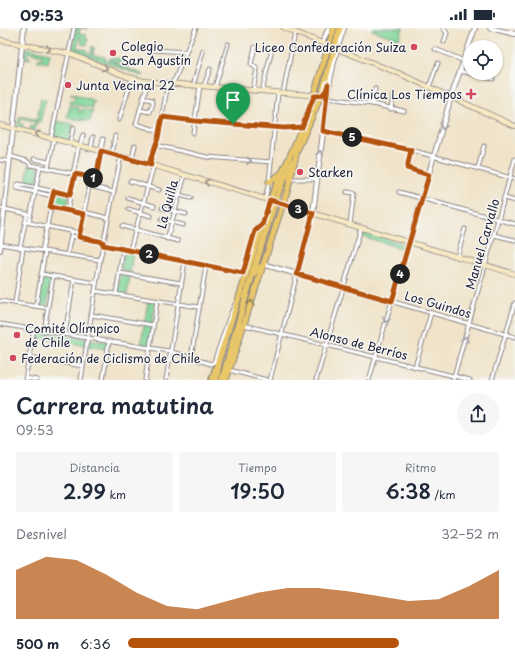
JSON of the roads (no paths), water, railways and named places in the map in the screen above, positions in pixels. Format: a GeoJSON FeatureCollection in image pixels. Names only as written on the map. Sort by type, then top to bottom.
{"type":"FeatureCollection","features":[{"type":"Feature","properties":{"kind":"highway"},"geometry":{"type":"LineString","coordinates":[[222,380],[253,274],[270,200]]}},
{"type":"Feature","properties":{"kind":"highway"},"geometry":{"type":"LineString","coordinates":[[253,274],[262,265]]}},
{"type":"Feature","properties":{"kind":"highway"},"geometry":{"type":"LineString","coordinates":[[235,339],[244,324]]}},
{"type":"Feature","properties":{"kind":"highway"},"geometry":{"type":"LineString","coordinates":[[212,380],[222,350]]}},
{"type":"Feature","properties":{"kind":"main road"},"geometry":{"type":"LineString","coordinates":[[284,28],[429,87],[515,126]]}},
{"type":"Feature","properties":{"kind":"main road"},"geometry":{"type":"LineString","coordinates":[[216,380],[222,350],[240,294],[244,274],[270,200],[314,96],[334,28]]}},
{"type":"Feature","properties":{"kind":"main road"},"geometry":{"type":"LineString","coordinates":[[270,200],[281,186],[298,151],[321,96],[336,48],[340,28]]}},
{"type":"Feature","properties":{"kind":"main road"},"geometry":{"type":"LineString","coordinates":[[0,40],[68,54],[132,78],[148,82],[314,96],[321,96],[325,92],[328,84]]}},
{"type":"Feature","properties":{"kind":"main road"},"geometry":{"type":"LineString","coordinates":[[0,125],[132,159],[515,274]]}},
{"type":"Feature","properties":{"kind":"main road"},"geometry":{"type":"LineString","coordinates":[[226,380],[291,179],[298,151]]}},
{"type":"Feature","properties":{"kind":"main road"},"geometry":{"type":"LineString","coordinates":[[269,182],[282,172]]}},
{"type":"Feature","properties":{"kind":"street"},"geometry":{"type":"LineString","coordinates":[[0,250],[2,209],[10,156],[24,28]]}},
{"type":"Feature","properties":{"kind":"street"},"geometry":{"type":"LineString","coordinates":[[48,168],[52,138],[74,28]]}},
{"type":"Feature","properties":{"kind":"street"},"geometry":{"type":"LineString","coordinates":[[130,250],[148,186],[152,168],[150,161],[159,131],[169,84],[174,81],[196,28]]}},
{"type":"Feature","properties":{"kind":"street"},"geometry":{"type":"LineString","coordinates":[[322,43],[329,28]]}},
{"type":"Feature","properties":{"kind":"street"},"geometry":{"type":"LineString","coordinates":[[270,380],[313,213],[328,98],[328,84],[336,48],[344,28]]}},
{"type":"Feature","properties":{"kind":"street"},"geometry":{"type":"LineString","coordinates":[[443,28],[447,33],[444,42]]}},
{"type":"Feature","properties":{"kind":"street"},"geometry":{"type":"LineString","coordinates":[[472,40],[475,28]]}},
{"type":"Feature","properties":{"kind":"street"},"geometry":{"type":"LineString","coordinates":[[490,28],[515,35]]}},
{"type":"Feature","properties":{"kind":"street"},"geometry":{"type":"LineString","coordinates":[[270,200],[269,182],[274,128],[280,93],[295,33]]}},
{"type":"Feature","properties":{"kind":"street"},"geometry":{"type":"LineString","coordinates":[[215,88],[228,44]]}},
{"type":"Feature","properties":{"kind":"street"},"geometry":{"type":"LineString","coordinates":[[253,91],[257,69],[251,64],[255,47]]}},
{"type":"Feature","properties":{"kind":"street"},"geometry":{"type":"LineString","coordinates":[[262,92],[272,49]]}},
{"type":"Feature","properties":{"kind":"street"},"geometry":{"type":"LineString","coordinates":[[435,49],[463,60]]}},
{"type":"Feature","properties":{"kind":"street"},"geometry":{"type":"LineString","coordinates":[[154,50],[186,52]]}},
{"type":"Feature","properties":{"kind":"street"},"geometry":{"type":"LineString","coordinates":[[192,86],[203,51]]}},
{"type":"Feature","properties":{"kind":"street"},"geometry":{"type":"LineString","coordinates":[[429,87],[438,62]]}},
{"type":"Feature","properties":{"kind":"street"},"geometry":{"type":"LineString","coordinates":[[369,380],[451,97],[463,63]]}},
{"type":"Feature","properties":{"kind":"street"},"geometry":{"type":"LineString","coordinates":[[193,133],[202,86],[210,69]]}},
{"type":"Feature","properties":{"kind":"street"},"geometry":{"type":"LineString","coordinates":[[119,120],[132,78]]}},
{"type":"Feature","properties":{"kind":"street"},"geometry":{"type":"LineString","coordinates":[[148,82],[136,124],[159,131]]}},
{"type":"Feature","properties":{"kind":"street"},"geometry":{"type":"LineString","coordinates":[[372,104],[375,89]]}},
{"type":"Feature","properties":{"kind":"street"},"geometry":{"type":"LineString","coordinates":[[391,108],[393,95]]}},
{"type":"Feature","properties":{"kind":"street"},"geometry":{"type":"LineString","coordinates":[[140,110],[150,112],[153,103],[152,100],[143,98]]}},
{"type":"Feature","properties":{"kind":"street"},"geometry":{"type":"LineString","coordinates":[[328,98],[372,104],[404,112]]}},
{"type":"Feature","properties":{"kind":"street"},"geometry":{"type":"LineString","coordinates":[[162,117],[274,128],[302,127]]}},
{"type":"Feature","properties":{"kind":"street"},"geometry":{"type":"LineString","coordinates":[[70,143],[73,128]]}},
{"type":"Feature","properties":{"kind":"street"},"geometry":{"type":"LineString","coordinates":[[323,131],[411,150],[515,179]]}},
{"type":"Feature","properties":{"kind":"street"},"geometry":{"type":"LineString","coordinates":[[67,211],[83,135]]}},
{"type":"Feature","properties":{"kind":"street"},"geometry":{"type":"LineString","coordinates":[[112,154],[115,136]]}},
{"type":"Feature","properties":{"kind":"street"},"geometry":{"type":"LineString","coordinates":[[91,148],[93,137]]}},
{"type":"Feature","properties":{"kind":"street"},"geometry":{"type":"LineString","coordinates":[[94,188],[103,139]]}},
{"type":"Feature","properties":{"kind":"street"},"geometry":{"type":"LineString","coordinates":[[155,145],[207,157],[271,162]]}},
{"type":"Feature","properties":{"kind":"street"},"geometry":{"type":"LineString","coordinates":[[132,159],[135,146]]}},
{"type":"Feature","properties":{"kind":"street"},"geometry":{"type":"LineString","coordinates":[[478,168],[484,146]]}},
{"type":"Feature","properties":{"kind":"street"},"geometry":{"type":"LineString","coordinates":[[411,150],[407,168],[429,175]]}},
{"type":"Feature","properties":{"kind":"street"},"geometry":{"type":"LineString","coordinates":[[10,156],[27,161],[30,165],[96,178]]}},
{"type":"Feature","properties":{"kind":"street"},"geometry":{"type":"LineString","coordinates":[[81,380],[103,243],[121,156]]}},
{"type":"Feature","properties":{"kind":"street"},"geometry":{"type":"LineString","coordinates":[[34,159],[49,162]]}},
{"type":"Feature","properties":{"kind":"street","name":"Manuel Carvallo"},"geometry":{"type":"LineString","coordinates":[[454,378],[515,159]]}},
{"type":"Feature","properties":{"kind":"street"},"geometry":{"type":"LineString","coordinates":[[0,160],[7,162]]}},
{"type":"Feature","properties":{"kind":"street"},"geometry":{"type":"LineString","coordinates":[[15,303],[22,248],[29,214],[36,192],[40,167]]}},
{"type":"Feature","properties":{"kind":"street","name":"La Quilla"},"geometry":{"type":"LineString","coordinates":[[167,239],[185,175]]}},
{"type":"Feature","properties":{"kind":"street"},"geometry":{"type":"LineString","coordinates":[[79,237],[91,177]]}},
{"type":"Feature","properties":{"kind":"street"},"geometry":{"type":"LineString","coordinates":[[291,179],[317,179]]}},
{"type":"Feature","properties":{"kind":"street"},"geometry":{"type":"LineString","coordinates":[[130,181],[159,190]]}},
{"type":"Feature","properties":{"kind":"street"},"geometry":{"type":"LineString","coordinates":[[53,196],[17,188],[17,185],[19,184],[36,187],[70,195]]}},
{"type":"Feature","properties":{"kind":"street"},"geometry":{"type":"LineString","coordinates":[[89,186],[113,192]]}},
{"type":"Feature","properties":{"kind":"street"},"geometry":{"type":"LineString","coordinates":[[36,306],[42,274],[46,226],[54,191]]}},
{"type":"Feature","properties":{"kind":"street"},"geometry":{"type":"LineString","coordinates":[[168,192],[191,198]]}},
{"type":"Feature","properties":{"kind":"street"},"geometry":{"type":"LineString","coordinates":[[347,192],[354,193],[350,224]]}},
{"type":"Feature","properties":{"kind":"street"},"geometry":{"type":"LineString","coordinates":[[399,192],[515,224]]}},
{"type":"Feature","properties":{"kind":"street"},"geometry":{"type":"LineString","coordinates":[[128,198],[154,206]]}},
{"type":"Feature","properties":{"kind":"street"},"geometry":{"type":"LineString","coordinates":[[504,198],[515,201]]}},
{"type":"Feature","properties":{"kind":"street"},"geometry":{"type":"LineString","coordinates":[[50,207],[108,218]]}},
{"type":"Feature","properties":{"kind":"street"},"geometry":{"type":"LineString","coordinates":[[162,208],[186,214]]}},
{"type":"Feature","properties":{"kind":"street"},"geometry":{"type":"LineString","coordinates":[[2,209],[29,214]]}},
{"type":"Feature","properties":{"kind":"street"},"geometry":{"type":"LineString","coordinates":[[128,209],[151,216]]}},
{"type":"Feature","properties":{"kind":"street"},"geometry":{"type":"LineString","coordinates":[[161,218],[183,225]]}},
{"type":"Feature","properties":{"kind":"street"},"geometry":{"type":"LineString","coordinates":[[28,222],[80,233]]}},
{"type":"Feature","properties":{"kind":"street"},"geometry":{"type":"LineString","coordinates":[[122,226],[178,242]]}},
{"type":"Feature","properties":{"kind":"street"},"geometry":{"type":"LineString","coordinates":[[316,380],[361,228]]}},
{"type":"Feature","properties":{"kind":"street"},"geometry":{"type":"LineString","coordinates":[[457,257],[465,228]]}},
{"type":"Feature","properties":{"kind":"street"},"geometry":{"type":"LineString","coordinates":[[67,255],[72,231]]}},
{"type":"Feature","properties":{"kind":"street"},"geometry":{"type":"LineString","coordinates":[[494,235],[515,240]]}},
{"type":"Feature","properties":{"kind":"street"},"geometry":{"type":"LineString","coordinates":[[71,236],[123,249],[244,274]]}},
{"type":"Feature","properties":{"kind":"street"},"geometry":{"type":"LineString","coordinates":[[0,244],[100,260]]}},
{"type":"Feature","properties":{"kind":"street"},"geometry":{"type":"LineString","coordinates":[[116,294],[123,249]]}},
{"type":"Feature","properties":{"kind":"street"},"geometry":{"type":"LineString","coordinates":[[166,380],[185,262]]}},
{"type":"Feature","properties":{"kind":"street","name":"Los Guindos"},"geometry":{"type":"LineString","coordinates":[[262,265],[515,337]]}},
{"type":"Feature","properties":{"kind":"street"},"geometry":{"type":"LineString","coordinates":[[191,358],[206,266]]}},
{"type":"Feature","properties":{"kind":"street"},"geometry":{"type":"LineString","coordinates":[[120,273],[182,283]]}},
{"type":"Feature","properties":{"kind":"street"},"geometry":{"type":"LineString","coordinates":[[42,274],[96,283]]}},
{"type":"Feature","properties":{"kind":"street"},"geometry":{"type":"LineString","coordinates":[[44,331],[53,276]]}},
{"type":"Feature","properties":{"kind":"street"},"geometry":{"type":"LineString","coordinates":[[65,334],[74,279]]}},
{"type":"Feature","properties":{"kind":"street"},"geometry":{"type":"LineString","coordinates":[[95,291],[199,307]]}},
{"type":"Feature","properties":{"kind":"street"},"geometry":{"type":"LineString","coordinates":[[0,324],[171,351],[208,364],[212,364],[230,315],[240,294]]}},
{"type":"Feature","properties":{"kind":"street"},"geometry":{"type":"LineString","coordinates":[[0,300],[48,308]]}},
{"type":"Feature","properties":{"kind":"street"},"geometry":{"type":"LineString","coordinates":[[145,380],[157,301]]}},
{"type":"Feature","properties":{"kind":"street"},"geometry":{"type":"LineString","coordinates":[[492,380],[515,303]]}},
{"type":"Feature","properties":{"kind":"street"},"geometry":{"type":"LineString","coordinates":[[415,366],[431,313]]}},
{"type":"Feature","properties":{"kind":"street"},"geometry":{"type":"LineString","coordinates":[[91,315],[153,325]]}},
{"type":"Feature","properties":{"kind":"street","name":"Alonso de Berríos"},"geometry":{"type":"LineString","coordinates":[[244,324],[415,366],[454,378],[470,380]]}},
{"type":"Feature","properties":{"kind":"street"},"geometry":{"type":"LineString","coordinates":[[34,329],[26,379],[37,380]]}},
{"type":"Feature","properties":{"kind":"street"},"geometry":{"type":"LineString","coordinates":[[103,380],[109,341]]}},
{"type":"Feature","properties":{"kind":"street"},"geometry":{"type":"LineString","coordinates":[[29,357],[83,366]]}},
{"type":"Feature","properties":{"kind":"street"},"geometry":{"type":"LineString","coordinates":[[229,370],[267,380]]}},
{"type":"Feature","properties":{"kind":"place","name":"Liceo Confederación Suiza"},"geometry":{"type":"Point","coordinates":[414,47]}},
{"type":"Feature","properties":{"kind":"place","name":"Colegio San Agustín"},"geometry":{"type":"Point","coordinates":[113,53]}},
{"type":"Feature","properties":{"kind":"place","name":"Junta Vecinal 22"},"geometry":{"type":"Point","coordinates":[68,85]}},
{"type":"Feature","properties":{"kind":"place","name":"Clínica Los Tiempos"},"geometry":{"type":"Point","coordinates":[471,94]}},
{"type":"Feature","properties":{"kind":"place","name":"Starken"},"geometry":{"type":"Point","coordinates":[300,172]}},
{"type":"Feature","properties":{"kind":"place","name":"Comité Olímpico de Chile"},"geometry":{"type":"Point","coordinates":[17,335]}},
{"type":"Feature","properties":{"kind":"place","name":"Federación de Ciclismo de Chile"},"geometry":{"type":"Point","coordinates":[13,358]}}]}
